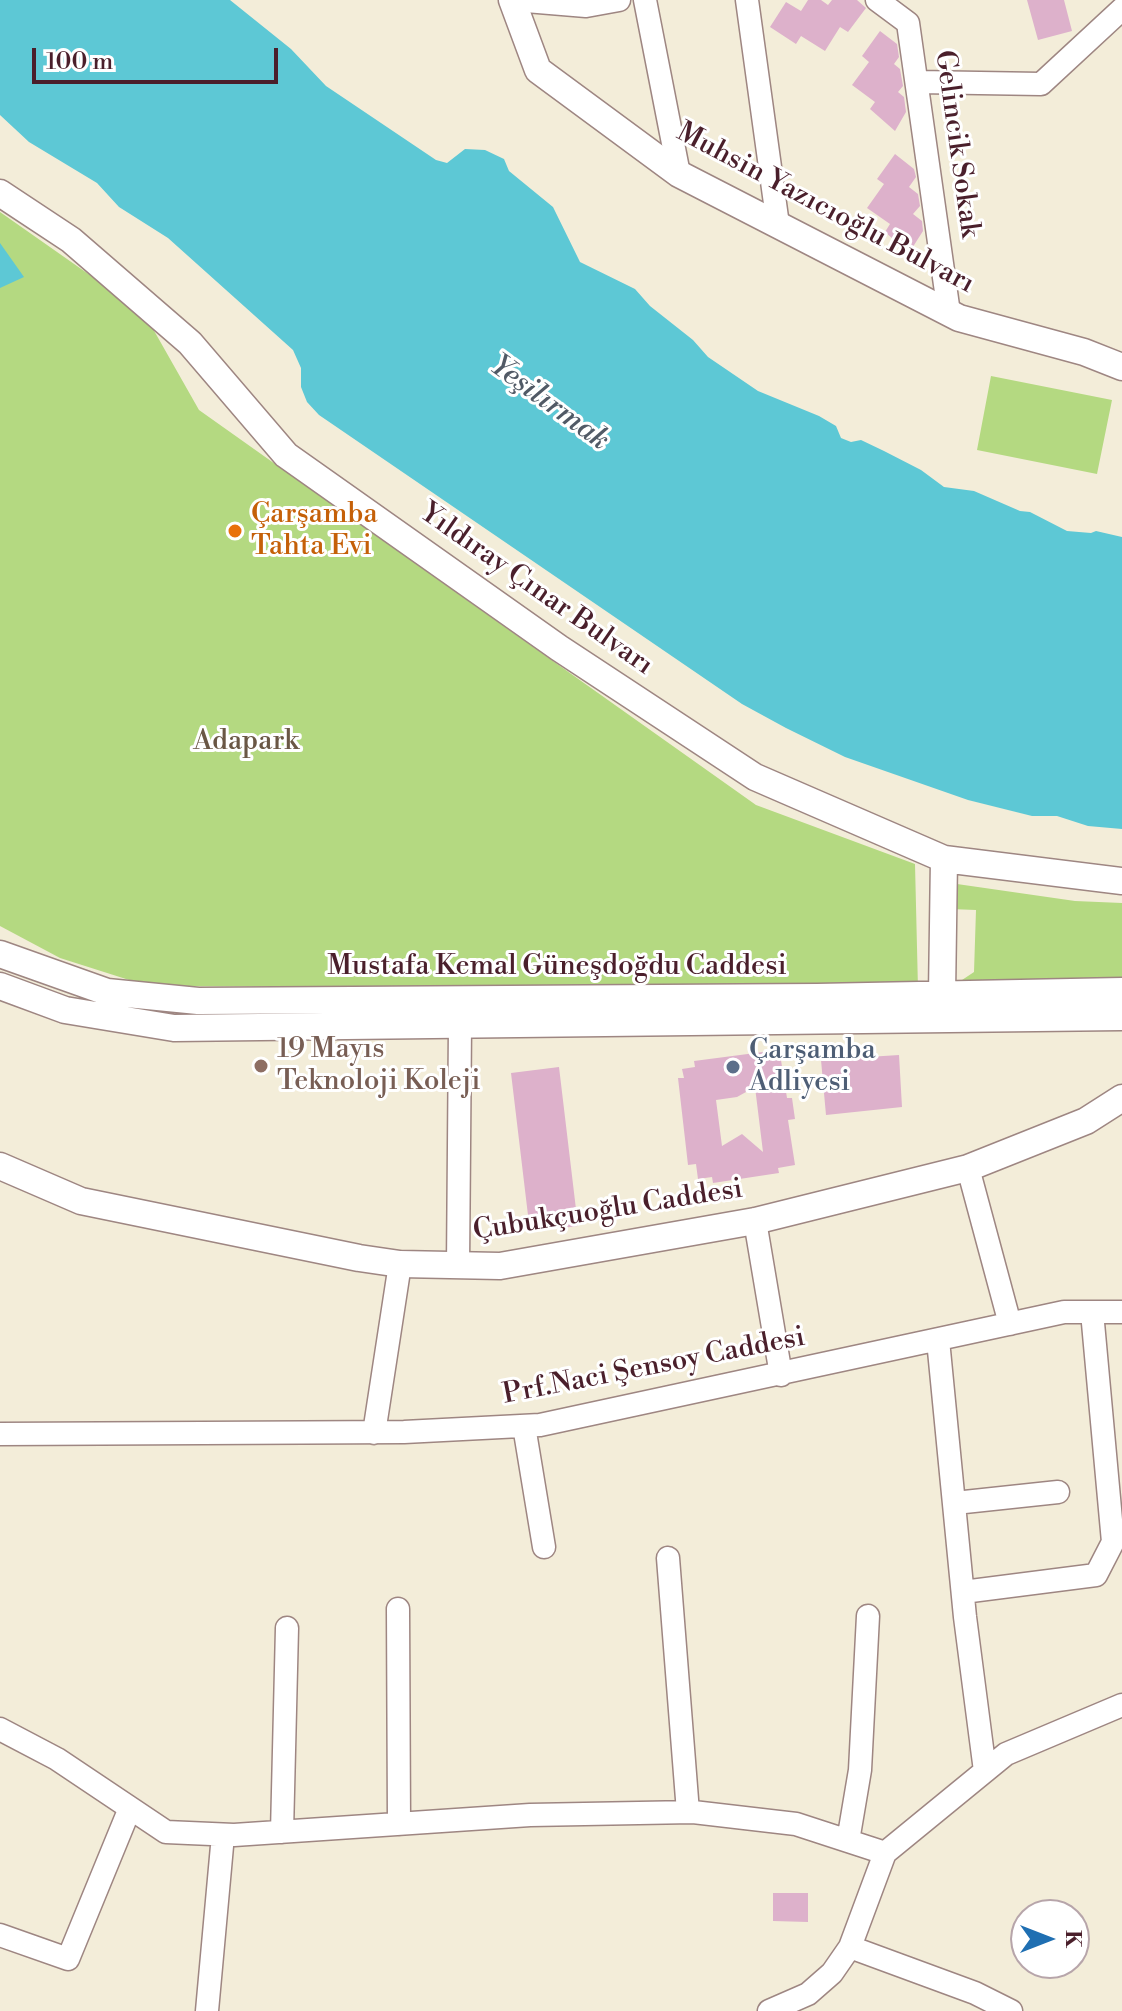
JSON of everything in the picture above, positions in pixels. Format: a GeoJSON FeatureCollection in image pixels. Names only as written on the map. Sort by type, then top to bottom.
{"type":"FeatureCollection","features":[{"type":"Feature","properties":{"kind":"main road","name":"Muhsin Yazıcıoğlu Bulvarı"},"geometry":{"type":"LineString","coordinates":[[513,0],[538,70],[679,174],[959,318],[1084,352],[1122,367]]}},
{"type":"Feature","properties":{"kind":"main road","name":"Yıldıray Çınar Bulvarı"},"geometry":{"type":"LineString","coordinates":[[0,193],[71,240],[190,343],[286,455],[559,648],[755,777],[944,859],[1122,881]]}},
{"type":"Feature","properties":{"kind":"main road","name":"Muhsin Yazıcıoğlu Bulvarı"},"geometry":{"type":"LineString","coordinates":[[1084,352],[1122,356]]}},
{"type":"Feature","properties":{"kind":"main road"},"geometry":{"type":"LineString","coordinates":[[942,994],[944,859]]}},
{"type":"Feature","properties":{"kind":"main road","name":"Mustafa Kemal Güneşdoğdu Caddesi"},"geometry":{"type":"LineString","coordinates":[[0,954],[107,992],[198,1001],[1122,991]]}},
{"type":"Feature","properties":{"kind":"main road","name":"Mustafa Kemal Güneşdoğdu Caddesi"},"geometry":{"type":"LineString","coordinates":[[0,986],[65,1010],[174,1028],[1122,1017]]}},
{"type":"Feature","properties":{"kind":"main road","name":"Çubukçuoğlu Caddesi"},"geometry":{"type":"LineString","coordinates":[[0,1166],[81,1201],[400,1264],[500,1266],[755,1221],[968,1168],[1086,1121],[1122,1098]]}},
{"type":"Feature","properties":{"kind":"street"},"geometry":{"type":"LineString","coordinates":[[513,0],[586,6],[619,0]]}},
{"type":"Feature","properties":{"kind":"street"},"geometry":{"type":"LineString","coordinates":[[645,0],[679,174]]}},
{"type":"Feature","properties":{"kind":"street"},"geometry":{"type":"LineString","coordinates":[[747,0],[778,225]]}},
{"type":"Feature","properties":{"kind":"street","name":"Gelincik Sokak"},"geometry":{"type":"LineString","coordinates":[[877,0],[908,23],[949,313]]}},
{"type":"Feature","properties":{"kind":"street"},"geometry":{"type":"LineString","coordinates":[[918,82],[1041,84],[1122,9]]}},
{"type":"Feature","properties":{"kind":"street"},"geometry":{"type":"LineString","coordinates":[[458,1266],[460,1025]]}},
{"type":"Feature","properties":{"kind":"street"},"geometry":{"type":"LineString","coordinates":[[968,1168],[1010,1324]]}},
{"type":"Feature","properties":{"kind":"street"},"geometry":{"type":"LineString","coordinates":[[755,1221],[781,1375]]}},
{"type":"Feature","properties":{"kind":"street"},"geometry":{"type":"LineString","coordinates":[[374,1433],[400,1264]]}},
{"type":"Feature","properties":{"kind":"street","name":"Prf.Naci Şensoy Caddesi"},"geometry":{"type":"LineString","coordinates":[[0,1434],[374,1433],[540,1425],[1064,1312],[1122,1312]]}},
{"type":"Feature","properties":{"kind":"street"},"geometry":{"type":"LineString","coordinates":[[963,1592],[1096,1575],[1113,1542],[1092,1312]]}},
{"type":"Feature","properties":{"kind":"street"},"geometry":{"type":"LineString","coordinates":[[938,1340],[963,1592],[985,1771]]}},
{"type":"Feature","properties":{"kind":"street"},"geometry":{"type":"LineString","coordinates":[[524,1426],[544,1547]]}},
{"type":"Feature","properties":{"kind":"street"},"geometry":{"type":"LineString","coordinates":[[955,1503],[1058,1492]]}},
{"type":"Feature","properties":{"kind":"street"},"geometry":{"type":"LineString","coordinates":[[668,1558],[688,1812]]}},
{"type":"Feature","properties":{"kind":"street"},"geometry":{"type":"LineString","coordinates":[[398,1609],[399,1824]]}},
{"type":"Feature","properties":{"kind":"street"},"geometry":{"type":"LineString","coordinates":[[848,1841],[860,1770],[868,1616]]}},
{"type":"Feature","properties":{"kind":"street"},"geometry":{"type":"LineString","coordinates":[[282,1832],[287,1628]]}},
{"type":"Feature","properties":{"kind":"street"},"geometry":{"type":"LineString","coordinates":[[769,2011],[808,1994],[832,1973],[850,1947],[885,1853],[1006,1754],[1122,1705]]}},
{"type":"Feature","properties":{"kind":"street"},"geometry":{"type":"LineString","coordinates":[[0,1729],[57,1759],[166,1832],[223,1835],[530,1815],[688,1812],[796,1824],[885,1853]]}},
{"type":"Feature","properties":{"kind":"street"},"geometry":{"type":"LineString","coordinates":[[0,1935],[68,1959],[130,1808]]}},
{"type":"Feature","properties":{"kind":"street"},"geometry":{"type":"LineString","coordinates":[[207,2011],[223,1835]]}},
{"type":"Feature","properties":{"kind":"street"},"geometry":{"type":"LineString","coordinates":[[850,1947],[975,1993],[1011,2011]]}},
{"type":"Feature","properties":{"kind":"green space","name":"Adapark"},"geometry":{"type":"Polygon","coordinates":[[[0,212],[144,313],[199,410],[756,805],[915,864],[918,989],[148,986],[60,958],[0,926],[0,212]]]}},
{"type":"Feature","properties":{"kind":"green space"},"geometry":{"type":"Polygon","coordinates":[[[991,376],[1112,400],[1097,474],[977,450],[991,376]]]}},
{"type":"Feature","properties":{"kind":"green space"},"geometry":{"type":"Polygon","coordinates":[[[950,883],[1075,901],[1122,903],[1122,982],[959,982],[974,972],[976,910],[950,909],[950,883]]]}},
{"type":"Feature","properties":{"kind":"water","name":"Yeşilırmak"},"geometry":{"type":"Polygon","coordinates":[[[0,0],[230,0],[291,49],[326,86],[436,160],[447,163],[465,149],[485,150],[504,159],[509,171],[553,207],[580,262],[635,289],[708,357],[758,391],[819,416],[836,426],[841,438],[851,442],[861,440],[921,470],[944,487],[974,491],[1020,511],[1030,512],[1067,531],[1096,531],[1122,537],[1122,829],[1088,826],[1057,816],[1032,816],[968,800],[845,757],[786,728],[742,704],[319,415],[307,402],[301,387],[301,368],[293,350],[168,238],[119,207],[97,183],[29,142],[0,115],[0,0]]]}},
{"type":"Feature","properties":{"kind":"water"},"geometry":{"type":"Polygon","coordinates":[[[0,243],[24,277],[0,288],[0,243]]]}},
{"type":"Feature","properties":{"kind":"building"},"geometry":{"type":"Polygon","coordinates":[[[808,0],[821,0],[828,5],[832,0],[857,0],[866,8],[848,32],[840,27],[825,51],[801,36],[796,44],[770,27],[786,2],[801,11],[808,0]]]}},
{"type":"Feature","properties":{"kind":"building"},"geometry":{"type":"Polygon","coordinates":[[[1027,0],[1064,0],[1072,31],[1038,40],[1027,0]]]}},
{"type":"Feature","properties":{"kind":"building"},"geometry":{"type":"Polygon","coordinates":[[[880,31],[897,44],[899,57],[894,64],[900,69],[903,86],[898,92],[904,97],[906,112],[895,131],[870,109],[875,102],[852,85],[869,62],[862,56],[880,31]]]}},
{"type":"Feature","properties":{"kind":"building"},"geometry":{"type":"Polygon","coordinates":[[[895,154],[914,169],[916,177],[909,187],[918,194],[920,206],[913,214],[922,221],[923,231],[909,253],[885,232],[890,224],[867,208],[884,184],[877,179],[895,154]]]}},
{"type":"Feature","properties":{"kind":"building"},"geometry":{"type":"Polygon","coordinates":[[[763,1052],[764,1056],[780,1054],[787,1098],[792,1098],[795,1119],[788,1120],[795,1165],[778,1168],[779,1173],[713,1183],[712,1177],[698,1179],[696,1164],[688,1165],[678,1078],[684,1078],[682,1069],[695,1067],[694,1061],[763,1052]],[[755,1087],[737,1097],[716,1100],[722,1146],[742,1134],[763,1152],[755,1087]]]}},
{"type":"Feature","properties":{"kind":"building"},"geometry":{"type":"Polygon","coordinates":[[[899,1055],[902,1107],[826,1115],[821,1060],[899,1055]]]}},
{"type":"Feature","properties":{"kind":"building"},"geometry":{"type":"Polygon","coordinates":[[[559,1067],[578,1226],[530,1232],[511,1073],[559,1067]]]}},
{"type":"Feature","properties":{"kind":"building"},"geometry":{"type":"Polygon","coordinates":[[[773,1893],[808,1893],[808,1922],[773,1921],[773,1893]]]}},
{"type":"Feature","properties":{"kind":"place","name":"Çarşamba Tahta Evi"},"geometry":{"type":"Point","coordinates":[235,531]}},
{"type":"Feature","properties":{"kind":"place","name":"19 Mayıs Teknoloji Koleji"},"geometry":{"type":"Point","coordinates":[261,1066]}},
{"type":"Feature","properties":{"kind":"place","name":"Çarşamba Adliyesi"},"geometry":{"type":"Point","coordinates":[733,1067]}}]}
